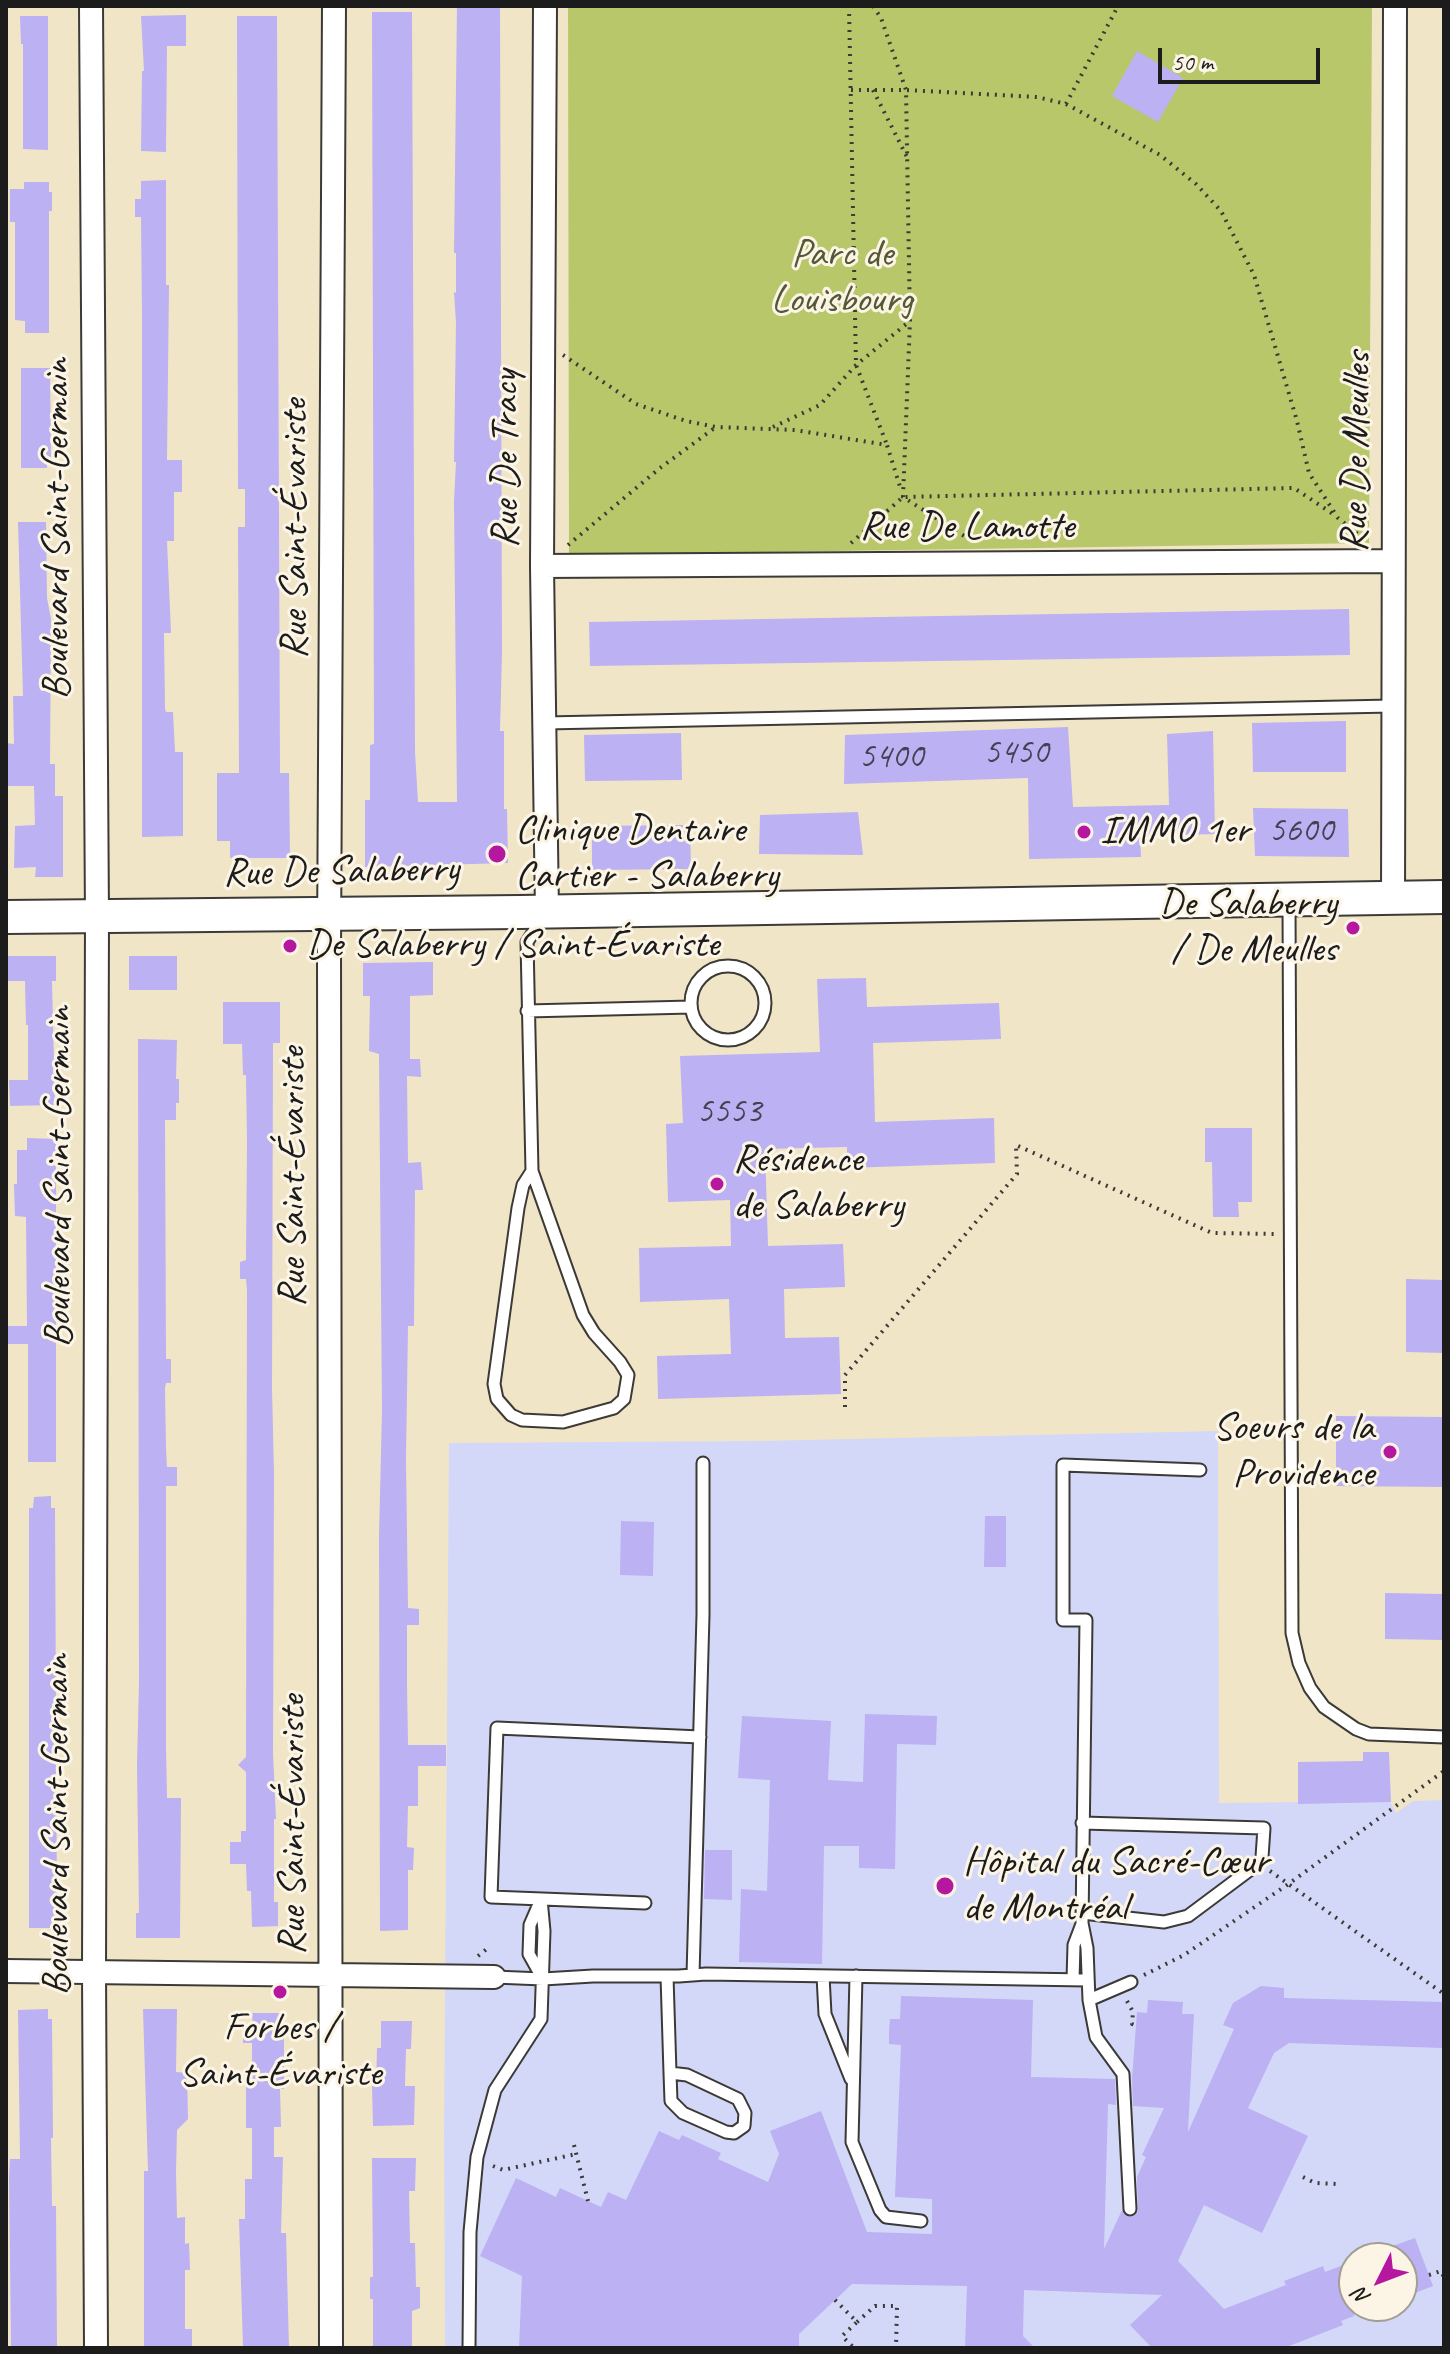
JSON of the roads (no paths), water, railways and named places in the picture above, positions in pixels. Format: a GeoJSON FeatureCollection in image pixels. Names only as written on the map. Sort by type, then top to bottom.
{"type":"FeatureCollection","features":[{"type":"Feature","properties":{"kind":"main road","name":"Rue De Salaberry"},"geometry":{"type":"LineString","coordinates":[[6,917],[547,912],[1444,897]]}},
{"type":"Feature","properties":{"kind":"street","name":"Boulevard Saint-Germain"},"geometry":{"type":"LineString","coordinates":[[91,6],[97,917],[96,2348]]}},
{"type":"Feature","properties":{"kind":"street","name":"Rue Saint-Évariste"},"geometry":{"type":"LineString","coordinates":[[331,2348],[330,915],[334,6]]}},
{"type":"Feature","properties":{"kind":"street","name":"Rue De Tracy"},"geometry":{"type":"LineString","coordinates":[[545,6],[542,566],[547,912]]}},
{"type":"Feature","properties":{"kind":"street","name":"Rue De Meulles"},"geometry":{"type":"LineString","coordinates":[[1393,898],[1395,6]]}},
{"type":"Feature","properties":{"kind":"street","name":"Rue De Lamotte"},"geometry":{"type":"LineString","coordinates":[[542,566],[1392,561]]}},
{"type":"Feature","properties":{"kind":"street"},"geometry":{"type":"LineString","coordinates":[[6,1971],[494,1977]]}},
{"type":"Feature","properties":{"kind":"lane"},"geometry":{"type":"LineString","coordinates":[[545,723],[1392,706]]}},
{"type":"Feature","properties":{"kind":"lane"},"geometry":{"type":"LineString","coordinates":[[1289,899],[1292,1633],[1299,1663],[1310,1688],[1324,1707],[1356,1729],[1369,1734],[1444,1737]]}},
{"type":"Feature","properties":{"kind":"lane"},"geometry":{"type":"LineString","coordinates":[[532,1171],[523,1185],[518,1208],[494,1384],[497,1399],[511,1415],[522,1420],[563,1422],[614,1408],[624,1399],[628,1375],[583,1315],[532,1171],[527,942],[547,912]]}},
{"type":"Feature","properties":{"kind":"lane"},"geometry":{"type":"LineString","coordinates":[[725,966],[748,972],[763,990],[765,1002],[764,1014],[758,1025],[737,1039],[724,1040],[712,1037],[701,1029],[691,1007],[691,995],[703,974],[725,966]]}},
{"type":"Feature","properties":{"kind":"lane"},"geometry":{"type":"LineString","coordinates":[[527,1011],[691,1007]]}},
{"type":"Feature","properties":{"kind":"lane"},"geometry":{"type":"LineString","coordinates":[[693,1975],[703,1463]]}},
{"type":"Feature","properties":{"kind":"lane"},"geometry":{"type":"LineString","coordinates":[[1130,2209],[1123,2074],[1096,2037],[1087,1980],[1087,1948],[1082,1918],[1086,1620],[1063,1620],[1063,1465],[1200,1470]]}},
{"type":"Feature","properties":{"kind":"lane"},"geometry":{"type":"LineString","coordinates":[[645,1903],[491,1897],[497,1728],[700,1737]]}},
{"type":"Feature","properties":{"kind":"lane"},"geometry":{"type":"LineString","coordinates":[[1082,1823],[1264,1828],[1259,1863],[1188,1916],[1164,1922],[1082,1918]]}},
{"type":"Feature","properties":{"kind":"lane"},"geometry":{"type":"LineString","coordinates":[[469,2348],[470,2232],[480,2140],[500,2079],[541,2019],[543,1979],[529,1954],[530,1925],[541,1899]]}},
{"type":"Feature","properties":{"kind":"lane"},"geometry":{"type":"LineString","coordinates":[[1073,1980],[1074,1945],[1082,1918]]}},
{"type":"Feature","properties":{"kind":"lane"},"geometry":{"type":"LineString","coordinates":[[494,1977],[543,1979],[693,1975],[1087,1980]]}},
{"type":"Feature","properties":{"kind":"lane"},"geometry":{"type":"LineString","coordinates":[[667,1976],[670,2073],[671,2101],[676,2108],[726,2132],[734,2133],[744,2126],[747,2119],[738,2099],[687,2075],[670,2073]]}},
{"type":"Feature","properties":{"kind":"lane"},"geometry":{"type":"LineString","coordinates":[[823,1976],[825,2014],[854,2084]]}},
{"type":"Feature","properties":{"kind":"lane"},"geometry":{"type":"LineString","coordinates":[[856,1976],[852,2142],[880,2210],[892,2219],[921,2221]]}},
{"type":"Feature","properties":{"kind":"lane"},"geometry":{"type":"LineString","coordinates":[[1089,2000],[1131,1982]]}},
{"type":"Feature","properties":{"kind":"place","name":"IMMO 1er"},"geometry":{"type":"Point","coordinates":[1084,832]}},
{"type":"Feature","properties":{"kind":"place","name":"Clinique Dentaire Cartier - Salaberry"},"geometry":{"type":"Point","coordinates":[497,854]}},
{"type":"Feature","properties":{"kind":"place","name":"De Salaberry / De Meulles"},"geometry":{"type":"Point","coordinates":[1353,928]}},
{"type":"Feature","properties":{"kind":"place","name":"De Salaberry / Saint-Évariste"},"geometry":{"type":"Point","coordinates":[290,946]}},
{"type":"Feature","properties":{"kind":"place","name":"Résidence de Salaberry"},"geometry":{"type":"Point","coordinates":[717,1184]}},
{"type":"Feature","properties":{"kind":"place","name":"Soeurs de la Providence"},"geometry":{"type":"Point","coordinates":[1390,1452]}},
{"type":"Feature","properties":{"kind":"place","name":"Hôpital du Sacré-Cœur de Montréal"},"geometry":{"type":"Point","coordinates":[945,1886]}},
{"type":"Feature","properties":{"kind":"place","name":"Forbes / Saint-Évariste"},"geometry":{"type":"Point","coordinates":[280,1992]}},
{"type":"Feature","properties":{"kind":"park label","name":"Parc de Louisbourg"},"geometry":{"type":"Point","coordinates":[842,278]}}]}
